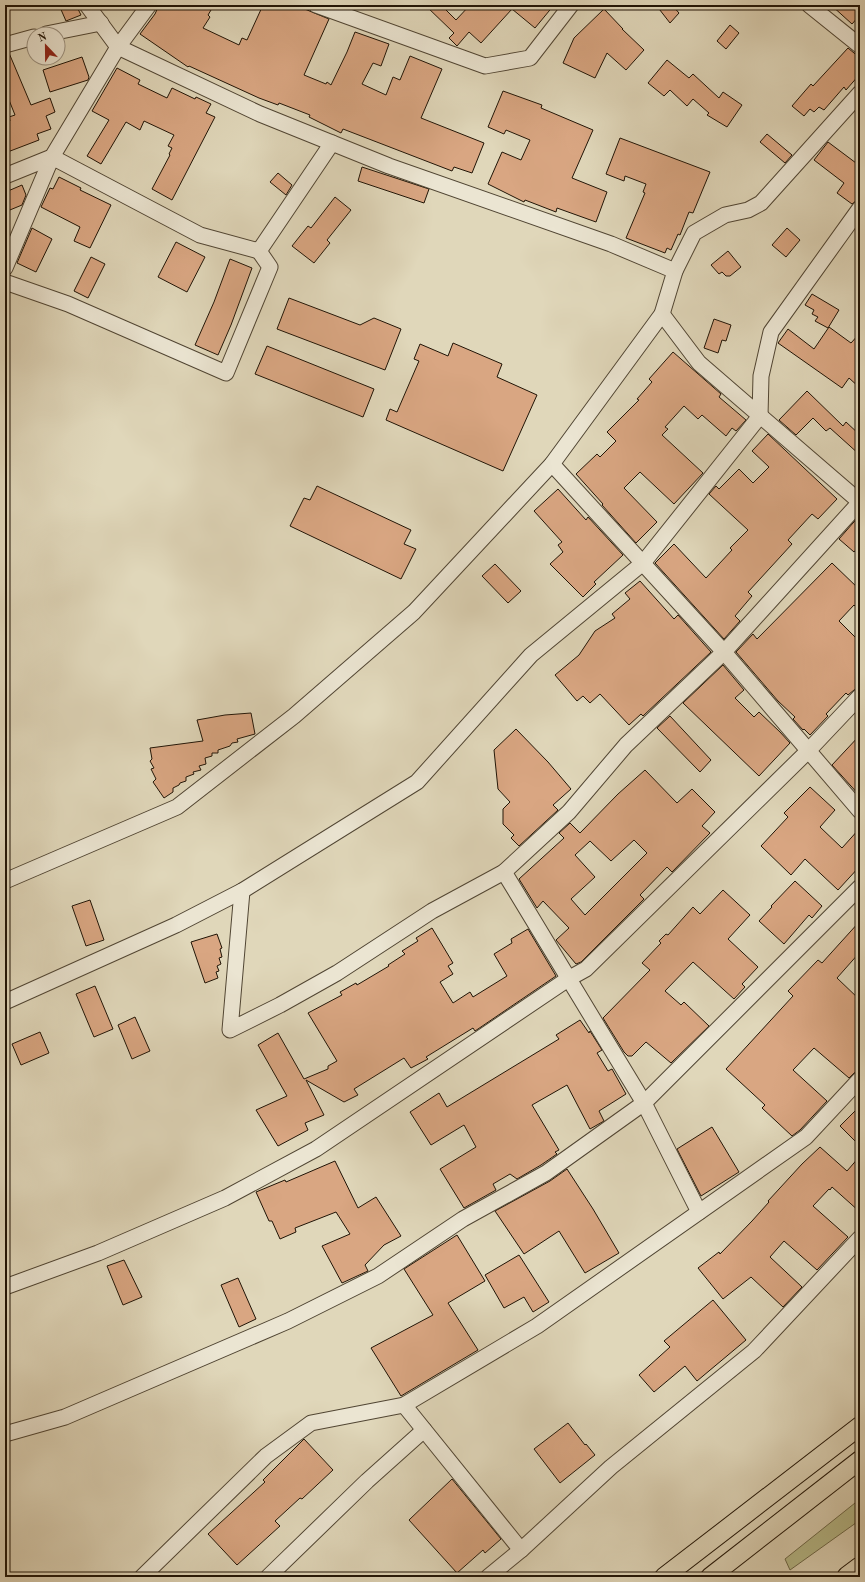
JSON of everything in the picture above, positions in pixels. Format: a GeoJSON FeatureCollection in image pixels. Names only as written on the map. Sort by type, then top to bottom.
{"type":"FeatureCollection","features":[{"type":"Feature","properties":{"kind":"highway"},"geometry":{"type":"LineString","coordinates":[[848,1577],[860,1568]]}},
{"type":"Feature","properties":{"kind":"main road"},"geometry":{"type":"LineString","coordinates":[[664,1577],[860,1426]]}},
{"type":"Feature","properties":{"kind":"main road"},"geometry":{"type":"LineString","coordinates":[[710,1577],[860,1460]]}},
{"type":"Feature","properties":{"kind":"street"},"geometry":{"type":"LineString","coordinates":[[87,5],[118,47],[260,114],[396,169],[611,244],[675,271]]}},
{"type":"Feature","properties":{"kind":"street"},"geometry":{"type":"LineString","coordinates":[[5,268],[52,157],[118,47],[148,5]]}},
{"type":"Feature","properties":{"kind":"street"},"geometry":{"type":"LineString","coordinates":[[316,5],[339,9],[485,66],[530,58],[571,5]]}},
{"type":"Feature","properties":{"kind":"street"},"geometry":{"type":"LineString","coordinates":[[809,5],[860,46]]}},
{"type":"Feature","properties":{"kind":"street"},"geometry":{"type":"LineString","coordinates":[[66,30],[101,23]]}},
{"type":"Feature","properties":{"kind":"street"},"geometry":{"type":"LineString","coordinates":[[5,45],[26,38]]}},
{"type":"Feature","properties":{"kind":"street"},"geometry":{"type":"LineString","coordinates":[[5,881],[177,807],[294,716],[414,612],[552,464],[662,314],[675,271],[694,233],[725,215],[748,210],[760,203],[860,93]]}},
{"type":"Feature","properties":{"kind":"street"},"geometry":{"type":"LineString","coordinates":[[259,251],[332,143]]}},
{"type":"Feature","properties":{"kind":"street"},"geometry":{"type":"LineString","coordinates":[[5,176],[52,157],[200,235],[259,251],[270,267],[226,373],[68,304],[5,282]]}},
{"type":"Feature","properties":{"kind":"street"},"geometry":{"type":"LineString","coordinates":[[5,1002],[176,925],[242,891],[417,782],[531,655],[643,563],[760,416],[760,376],[771,332],[860,208]]}},
{"type":"Feature","properties":{"kind":"street"},"geometry":{"type":"LineString","coordinates":[[242,891],[230,1030],[280,1005],[337,973],[432,911],[504,872],[569,812],[626,745],[724,652],[860,502],[699,363],[662,314]]}},
{"type":"Feature","properties":{"kind":"street"},"geometry":{"type":"LineString","coordinates":[[552,464],[724,652],[860,810]]}},
{"type":"Feature","properties":{"kind":"street"},"geometry":{"type":"LineString","coordinates":[[5,1288],[105,1250],[225,1198],[316,1149],[568,979],[586,969],[808,751],[860,696]]}},
{"type":"Feature","properties":{"kind":"street"},"geometry":{"type":"LineString","coordinates":[[504,872],[644,1103],[699,1212]]}},
{"type":"Feature","properties":{"kind":"street"},"geometry":{"type":"LineString","coordinates":[[5,1434],[65,1417],[288,1321],[378,1276],[463,1219],[546,1173],[644,1103],[860,887]]}},
{"type":"Feature","properties":{"kind":"street"},"geometry":{"type":"LineString","coordinates":[[142,1577],[266,1456],[311,1423],[404,1405],[537,1326],[806,1137],[860,1079]]}},
{"type":"Feature","properties":{"kind":"street"},"geometry":{"type":"LineString","coordinates":[[488,1577],[521,1550],[610,1467],[754,1351],[860,1238]]}},
{"type":"Feature","properties":{"kind":"street"},"geometry":{"type":"LineString","coordinates":[[404,1405],[521,1550]]}},
{"type":"Feature","properties":{"kind":"street"},"geometry":{"type":"LineString","coordinates":[[268,1577],[367,1481],[424,1430]]}},
{"type":"Feature","properties":{"kind":"green space"},"geometry":{"type":"Polygon","coordinates":[[[860,1499],[860,1520],[790,1570],[785,1559],[860,1499]]]}},
{"type":"Feature","properties":{"kind":"building"},"geometry":{"type":"Polygon","coordinates":[[[59,5],[76,5],[81,15],[66,21],[59,5]]]}},
{"type":"Feature","properties":{"kind":"building"},"geometry":{"type":"Polygon","coordinates":[[[159,5],[214,5],[208,15],[210,17],[203,28],[239,45],[242,38],[247,40],[263,5],[295,5],[329,19],[304,75],[326,84],[327,82],[331,85],[355,32],[389,44],[381,66],[373,63],[362,84],[386,95],[393,77],[400,80],[410,56],[442,69],[421,118],[484,143],[472,173],[454,167],[452,171],[343,129],[341,133],[309,117],[310,115],[279,103],[278,105],[259,98],[189,66],[188,67],[140,34],[155,14],[159,5]]]}},
{"type":"Feature","properties":{"kind":"building"},"geometry":{"type":"Polygon","coordinates":[[[425,5],[441,5],[456,20],[470,5],[554,5],[535,28],[512,9],[481,43],[469,32],[457,46],[449,38],[454,33],[425,5]]]}},
{"type":"Feature","properties":{"kind":"building"},"geometry":{"type":"Polygon","coordinates":[[[656,5],[672,5],[679,13],[670,23],[656,5]]]}},
{"type":"Feature","properties":{"kind":"building"},"geometry":{"type":"Polygon","coordinates":[[[831,5],[860,5],[860,15],[852,24],[831,5]]]}},
{"type":"Feature","properties":{"kind":"building"},"geometry":{"type":"Polygon","coordinates":[[[604,9],[644,50],[626,70],[607,53],[595,78],[563,63],[574,38],[604,9]]]}},
{"type":"Feature","properties":{"kind":"building"},"geometry":{"type":"Polygon","coordinates":[[[730,25],[739,33],[726,49],[717,41],[730,25]]]}},
{"type":"Feature","properties":{"kind":"building"},"geometry":{"type":"Polygon","coordinates":[[[848,48],[860,58],[860,74],[846,90],[844,87],[824,110],[819,107],[814,112],[810,109],[804,116],[792,106],[811,84],[813,86],[848,48]]]}},
{"type":"Feature","properties":{"kind":"building"},"geometry":{"type":"Polygon","coordinates":[[[9,53],[31,105],[50,98],[55,112],[46,116],[51,129],[37,134],[39,140],[5,153],[5,123],[10,121],[9,117],[15,115],[5,90],[5,54],[9,53]]]}},
{"type":"Feature","properties":{"kind":"building"},"geometry":{"type":"Polygon","coordinates":[[[82,57],[89,77],[88,80],[50,92],[43,70],[55,66],[66,66],[66,62],[82,57]]]}},
{"type":"Feature","properties":{"kind":"building"},"geometry":{"type":"Polygon","coordinates":[[[667,60],[689,78],[693,74],[719,98],[723,92],[742,105],[727,127],[707,115],[709,113],[693,99],[687,106],[670,90],[664,96],[648,83],[667,60]]]}},
{"type":"Feature","properties":{"kind":"building"},"geometry":{"type":"Polygon","coordinates":[[[117,68],[140,80],[138,84],[167,98],[172,88],[195,99],[196,97],[211,104],[206,113],[215,117],[172,200],[152,189],[170,155],[169,154],[172,148],[168,146],[174,135],[144,121],[140,130],[126,122],[101,164],[87,156],[109,120],[92,111],[117,68]]]}},
{"type":"Feature","properties":{"kind":"building"},"geometry":{"type":"Polygon","coordinates":[[[503,91],[542,105],[541,108],[593,130],[572,178],[607,192],[596,222],[557,208],[556,212],[525,200],[524,202],[488,184],[502,152],[521,160],[530,140],[506,130],[504,134],[488,127],[503,91]]]}},
{"type":"Feature","properties":{"kind":"building"},"geometry":{"type":"Polygon","coordinates":[[[767,134],[792,155],[785,163],[760,142],[767,134]]]}},
{"type":"Feature","properties":{"kind":"building"},"geometry":{"type":"Polygon","coordinates":[[[620,138],[710,172],[693,213],[689,212],[680,235],[678,234],[671,250],[667,248],[665,253],[626,238],[645,193],[643,192],[646,184],[625,176],[624,181],[606,174],[620,138]]]}},
{"type":"Feature","properties":{"kind":"building"},"geometry":{"type":"Polygon","coordinates":[[[828,142],[860,166],[860,198],[852,204],[837,193],[844,183],[814,160],[828,142]]]}},
{"type":"Feature","properties":{"kind":"building"},"geometry":{"type":"Polygon","coordinates":[[[362,167],[429,189],[424,203],[358,181],[362,167]]]}},
{"type":"Feature","properties":{"kind":"building"},"geometry":{"type":"Polygon","coordinates":[[[278,173],[292,185],[286,195],[270,182],[278,173]]]}},
{"type":"Feature","properties":{"kind":"building"},"geometry":{"type":"Polygon","coordinates":[[[59,177],[81,188],[80,190],[111,205],[90,248],[74,241],[80,227],[41,207],[50,188],[53,189],[59,177]]]}},
{"type":"Feature","properties":{"kind":"building"},"geometry":{"type":"Polygon","coordinates":[[[22,185],[26,195],[22,205],[5,212],[5,195],[9,194],[8,191],[22,185]]]}},
{"type":"Feature","properties":{"kind":"building"},"geometry":{"type":"Polygon","coordinates":[[[335,197],[351,210],[327,240],[330,243],[314,263],[292,246],[308,226],[311,228],[335,197]]]}},
{"type":"Feature","properties":{"kind":"building"},"geometry":{"type":"Polygon","coordinates":[[[32,228],[52,239],[36,272],[17,263],[32,228]]]}},
{"type":"Feature","properties":{"kind":"building"},"geometry":{"type":"Polygon","coordinates":[[[787,228],[800,240],[786,257],[772,245],[787,228]]]}},
{"type":"Feature","properties":{"kind":"building"},"geometry":{"type":"Polygon","coordinates":[[[176,242],[205,257],[187,292],[158,277],[176,242]]]}},
{"type":"Feature","properties":{"kind":"building"},"geometry":{"type":"Polygon","coordinates":[[[728,251],[741,267],[730,276],[726,276],[722,272],[719,274],[711,265],[728,251]]]}},
{"type":"Feature","properties":{"kind":"building"},"geometry":{"type":"Polygon","coordinates":[[[91,257],[105,264],[88,298],[74,291],[91,257]]]}},
{"type":"Feature","properties":{"kind":"building"},"geometry":{"type":"Polygon","coordinates":[[[230,259],[252,268],[218,355],[195,345],[214,302],[230,259]]]}},
{"type":"Feature","properties":{"kind":"building"},"geometry":{"type":"Polygon","coordinates":[[[812,294],[839,310],[828,328],[815,321],[818,317],[812,314],[814,310],[805,305],[812,294]]]}},
{"type":"Feature","properties":{"kind":"building"},"geometry":{"type":"Polygon","coordinates":[[[289,298],[360,325],[374,318],[401,329],[385,370],[277,329],[289,298]]]}},
{"type":"Feature","properties":{"kind":"building"},"geometry":{"type":"Polygon","coordinates":[[[714,319],[731,325],[726,341],[722,340],[718,353],[704,348],[714,319]]]}},
{"type":"Feature","properties":{"kind":"building"},"geometry":{"type":"Polygon","coordinates":[[[829,327],[851,343],[860,333],[860,388],[849,378],[842,388],[778,343],[788,329],[814,349],[829,327]]]}},
{"type":"Feature","properties":{"kind":"building"},"geometry":{"type":"Polygon","coordinates":[[[453,343],[502,364],[497,377],[537,395],[503,471],[386,420],[390,409],[397,412],[419,361],[414,359],[420,344],[448,356],[453,343]]]}},
{"type":"Feature","properties":{"kind":"building"},"geometry":{"type":"Polygon","coordinates":[[[267,346],[374,389],[363,417],[255,374],[267,346]]]}},
{"type":"Feature","properties":{"kind":"building"},"geometry":{"type":"Polygon","coordinates":[[[673,352],[721,394],[719,397],[746,420],[736,431],[732,428],[726,436],[702,415],[698,419],[684,406],[665,427],[668,429],[662,435],[703,473],[674,504],[640,472],[624,488],[657,522],[636,543],[576,474],[597,454],[600,457],[616,441],[607,432],[639,400],[637,399],[652,382],[649,379],[673,352]]]}},
{"type":"Feature","properties":{"kind":"building"},"geometry":{"type":"Polygon","coordinates":[[[807,391],[843,426],[846,422],[860,435],[860,455],[830,428],[826,431],[813,418],[796,435],[779,420],[807,391]]]}},
{"type":"Feature","properties":{"kind":"building"},"geometry":{"type":"Polygon","coordinates":[[[768,434],[837,499],[818,519],[812,514],[788,540],[792,544],[748,592],[752,596],[735,616],[740,621],[724,639],[655,563],[674,544],[706,578],[732,550],[730,548],[748,530],[709,494],[716,486],[719,489],[739,469],[753,483],[769,467],[752,451],[768,434]]]}},
{"type":"Feature","properties":{"kind":"building"},"geometry":{"type":"Polygon","coordinates":[[[317,486],[411,530],[404,544],[416,549],[401,579],[290,526],[304,498],[310,500],[317,486]]]}},
{"type":"Feature","properties":{"kind":"building"},"geometry":{"type":"Polygon","coordinates":[[[558,489],[586,520],[588,517],[623,555],[594,582],[596,584],[583,597],[550,564],[563,552],[558,545],[562,542],[534,511],[558,489]]]}},
{"type":"Feature","properties":{"kind":"building"},"geometry":{"type":"Polygon","coordinates":[[[860,515],[860,545],[854,552],[839,539],[860,515]]]}},
{"type":"Feature","properties":{"kind":"building"},"geometry":{"type":"Polygon","coordinates":[[[832,563],[860,590],[860,611],[854,605],[839,621],[860,642],[860,687],[848,695],[846,693],[826,714],[828,716],[810,735],[793,719],[795,717],[778,701],[736,652],[753,634],[757,639],[832,563]]]}},
{"type":"Feature","properties":{"kind":"building"},"geometry":{"type":"Polygon","coordinates":[[[495,564],[521,591],[508,603],[482,576],[495,564]]]}},
{"type":"Feature","properties":{"kind":"building"},"geometry":{"type":"Polygon","coordinates":[[[640,581],[674,619],[678,615],[711,652],[643,716],[641,714],[629,725],[600,694],[590,703],[583,696],[577,701],[555,675],[579,655],[595,631],[615,618],[612,614],[630,599],[625,593],[640,581]]]}},
{"type":"Feature","properties":{"kind":"building"},"geometry":{"type":"Polygon","coordinates":[[[723,665],[744,690],[735,698],[754,717],[759,712],[790,743],[759,776],[683,703],[723,665]]]}},
{"type":"Feature","properties":{"kind":"building"},"geometry":{"type":"Polygon","coordinates":[[[251,713],[255,734],[237,739],[238,742],[232,743],[230,746],[218,750],[218,753],[212,753],[212,756],[205,758],[206,764],[199,766],[201,770],[193,772],[194,774],[186,777],[186,781],[173,788],[173,792],[164,798],[153,782],[156,779],[151,769],[154,768],[150,761],[152,759],[150,748],[203,741],[197,720],[225,715],[251,713]]]}},
{"type":"Feature","properties":{"kind":"building"},"geometry":{"type":"Polygon","coordinates":[[[670,716],[711,760],[700,772],[657,728],[670,716]]]}},
{"type":"Feature","properties":{"kind":"building"},"geometry":{"type":"Polygon","coordinates":[[[516,729],[548,762],[571,789],[553,805],[558,810],[519,846],[511,838],[514,835],[503,824],[503,809],[510,802],[498,789],[494,750],[516,729]]]}},
{"type":"Feature","properties":{"kind":"building"},"geometry":{"type":"Polygon","coordinates":[[[860,735],[860,796],[832,765],[860,735]]]}},
{"type":"Feature","properties":{"kind":"building"},"geometry":{"type":"Polygon","coordinates":[[[645,770],[677,803],[692,789],[715,812],[702,826],[710,833],[672,872],[667,867],[640,895],[644,899],[581,962],[576,964],[556,940],[569,928],[543,901],[537,908],[519,879],[564,838],[559,833],[570,823],[580,833],[618,794],[645,770]],[[634,840],[611,861],[590,841],[575,855],[595,877],[571,899],[585,915],[647,853],[634,840]]]}},
{"type":"Feature","properties":{"kind":"building"},"geometry":{"type":"Polygon","coordinates":[[[810,787],[835,810],[820,827],[842,848],[860,828],[860,866],[838,890],[805,859],[791,875],[761,846],[788,817],[784,813],[810,787]]]}},
{"type":"Feature","properties":{"kind":"building"},"geometry":{"type":"Polygon","coordinates":[[[795,881],[822,906],[812,918],[809,915],[784,944],[759,921],[795,881]]]}},
{"type":"Feature","properties":{"kind":"building"},"geometry":{"type":"Polygon","coordinates":[[[723,890],[750,915],[728,939],[758,967],[742,984],[745,987],[734,999],[693,962],[665,991],[681,1005],[684,1002],[709,1026],[671,1063],[646,1042],[632,1056],[628,1056],[603,1018],[650,970],[642,963],[661,943],[659,941],[666,934],[668,935],[693,907],[700,914],[723,890]]]}},
{"type":"Feature","properties":{"kind":"building"},"geometry":{"type":"Polygon","coordinates":[[[90,900],[104,940],[86,946],[72,906],[90,900]]]}},
{"type":"Feature","properties":{"kind":"building"},"geometry":{"type":"Polygon","coordinates":[[[860,921],[860,952],[837,978],[860,1000],[860,1070],[849,1078],[814,1048],[793,1070],[827,1101],[800,1130],[792,1136],[762,1108],[765,1105],[726,1069],[793,996],[788,991],[818,960],[822,963],[860,921]]]}},
{"type":"Feature","properties":{"kind":"building"},"geometry":{"type":"Polygon","coordinates":[[[432,928],[453,963],[448,966],[453,974],[440,982],[453,1003],[470,992],[473,997],[507,976],[494,954],[512,943],[511,939],[528,929],[556,976],[475,1031],[473,1028],[426,1057],[428,1059],[411,1068],[404,1058],[354,1089],[358,1095],[344,1102],[306,1080],[324,1115],[305,1123],[308,1130],[278,1146],[256,1110],[287,1096],[258,1045],[278,1033],[304,1079],[328,1069],[328,1066],[337,1061],[308,1013],[342,995],[340,992],[356,983],[357,985],[389,966],[388,965],[405,954],[402,951],[418,941],[416,938],[432,928]]]}},
{"type":"Feature","properties":{"kind":"building"},"geometry":{"type":"Polygon","coordinates":[[[217,934],[222,948],[220,949],[222,957],[219,958],[221,964],[217,966],[219,971],[216,972],[218,978],[205,983],[191,942],[217,934]]]}},
{"type":"Feature","properties":{"kind":"building"},"geometry":{"type":"Polygon","coordinates":[[[95,986],[113,1029],[94,1037],[76,994],[95,986]]]}},
{"type":"Feature","properties":{"kind":"building"},"geometry":{"type":"Polygon","coordinates":[[[135,1017],[150,1051],[132,1059],[118,1025],[135,1017]]]}},
{"type":"Feature","properties":{"kind":"building"},"geometry":{"type":"Polygon","coordinates":[[[580,1020],[589,1033],[590,1031],[602,1050],[597,1053],[608,1071],[612,1069],[626,1094],[599,1111],[604,1121],[590,1129],[567,1085],[532,1105],[559,1150],[555,1152],[557,1154],[517,1179],[510,1174],[493,1184],[496,1190],[464,1208],[440,1169],[476,1147],[464,1125],[431,1145],[410,1112],[439,1093],[447,1107],[559,1039],[556,1035],[580,1020]]]}},
{"type":"Feature","properties":{"kind":"building"},"geometry":{"type":"Polygon","coordinates":[[[40,1032],[49,1053],[21,1065],[12,1044],[40,1032]]]}},
{"type":"Feature","properties":{"kind":"building"},"geometry":{"type":"Polygon","coordinates":[[[860,1106],[860,1146],[840,1126],[860,1106]]]}},
{"type":"Feature","properties":{"kind":"building"},"geometry":{"type":"Polygon","coordinates":[[[712,1127],[739,1172],[701,1196],[677,1149],[712,1127]]]}},
{"type":"Feature","properties":{"kind":"building"},"geometry":{"type":"Polygon","coordinates":[[[820,1147],[847,1171],[860,1156],[860,1212],[832,1187],[813,1206],[848,1237],[817,1270],[784,1241],[770,1257],[802,1287],[783,1307],[751,1277],[723,1299],[698,1268],[719,1252],[720,1254],[752,1221],[802,1164],[820,1147]]]}},
{"type":"Feature","properties":{"kind":"building"},"geometry":{"type":"Polygon","coordinates":[[[335,1161],[358,1208],[376,1197],[401,1236],[384,1245],[365,1265],[368,1271],[342,1283],[322,1246],[350,1234],[336,1212],[295,1228],[296,1232],[280,1239],[272,1221],[269,1221],[256,1192],[285,1180],[286,1182],[335,1161]]]}},
{"type":"Feature","properties":{"kind":"building"},"geometry":{"type":"Polygon","coordinates":[[[567,1169],[619,1253],[585,1273],[559,1231],[524,1254],[495,1211],[550,1181],[567,1169]]]}},
{"type":"Feature","properties":{"kind":"building"},"geometry":{"type":"Polygon","coordinates":[[[457,1235],[485,1281],[448,1303],[478,1350],[401,1396],[371,1348],[433,1315],[404,1269],[457,1235]]]}},
{"type":"Feature","properties":{"kind":"building"},"geometry":{"type":"Polygon","coordinates":[[[519,1255],[549,1302],[533,1312],[524,1297],[504,1308],[485,1275],[519,1255]]]}},
{"type":"Feature","properties":{"kind":"building"},"geometry":{"type":"Polygon","coordinates":[[[124,1260],[142,1297],[123,1305],[107,1266],[124,1260]]]}},
{"type":"Feature","properties":{"kind":"building"},"geometry":{"type":"Polygon","coordinates":[[[238,1278],[256,1319],[239,1327],[221,1285],[238,1278]]]}},
{"type":"Feature","properties":{"kind":"building"},"geometry":{"type":"Polygon","coordinates":[[[713,1300],[746,1340],[697,1381],[685,1366],[654,1392],[639,1375],[670,1347],[664,1341],[713,1300]]]}},
{"type":"Feature","properties":{"kind":"building"},"geometry":{"type":"Polygon","coordinates":[[[568,1423],[595,1455],[560,1483],[534,1449],[568,1423]]]}},
{"type":"Feature","properties":{"kind":"building"},"geometry":{"type":"Polygon","coordinates":[[[304,1439],[333,1470],[302,1499],[300,1498],[275,1521],[280,1526],[237,1565],[208,1534],[265,1482],[263,1480],[304,1439]]]}},
{"type":"Feature","properties":{"kind":"building"},"geometry":{"type":"Polygon","coordinates":[[[452,1479],[501,1539],[485,1553],[483,1550],[457,1573],[409,1520],[452,1479]]]}}]}
